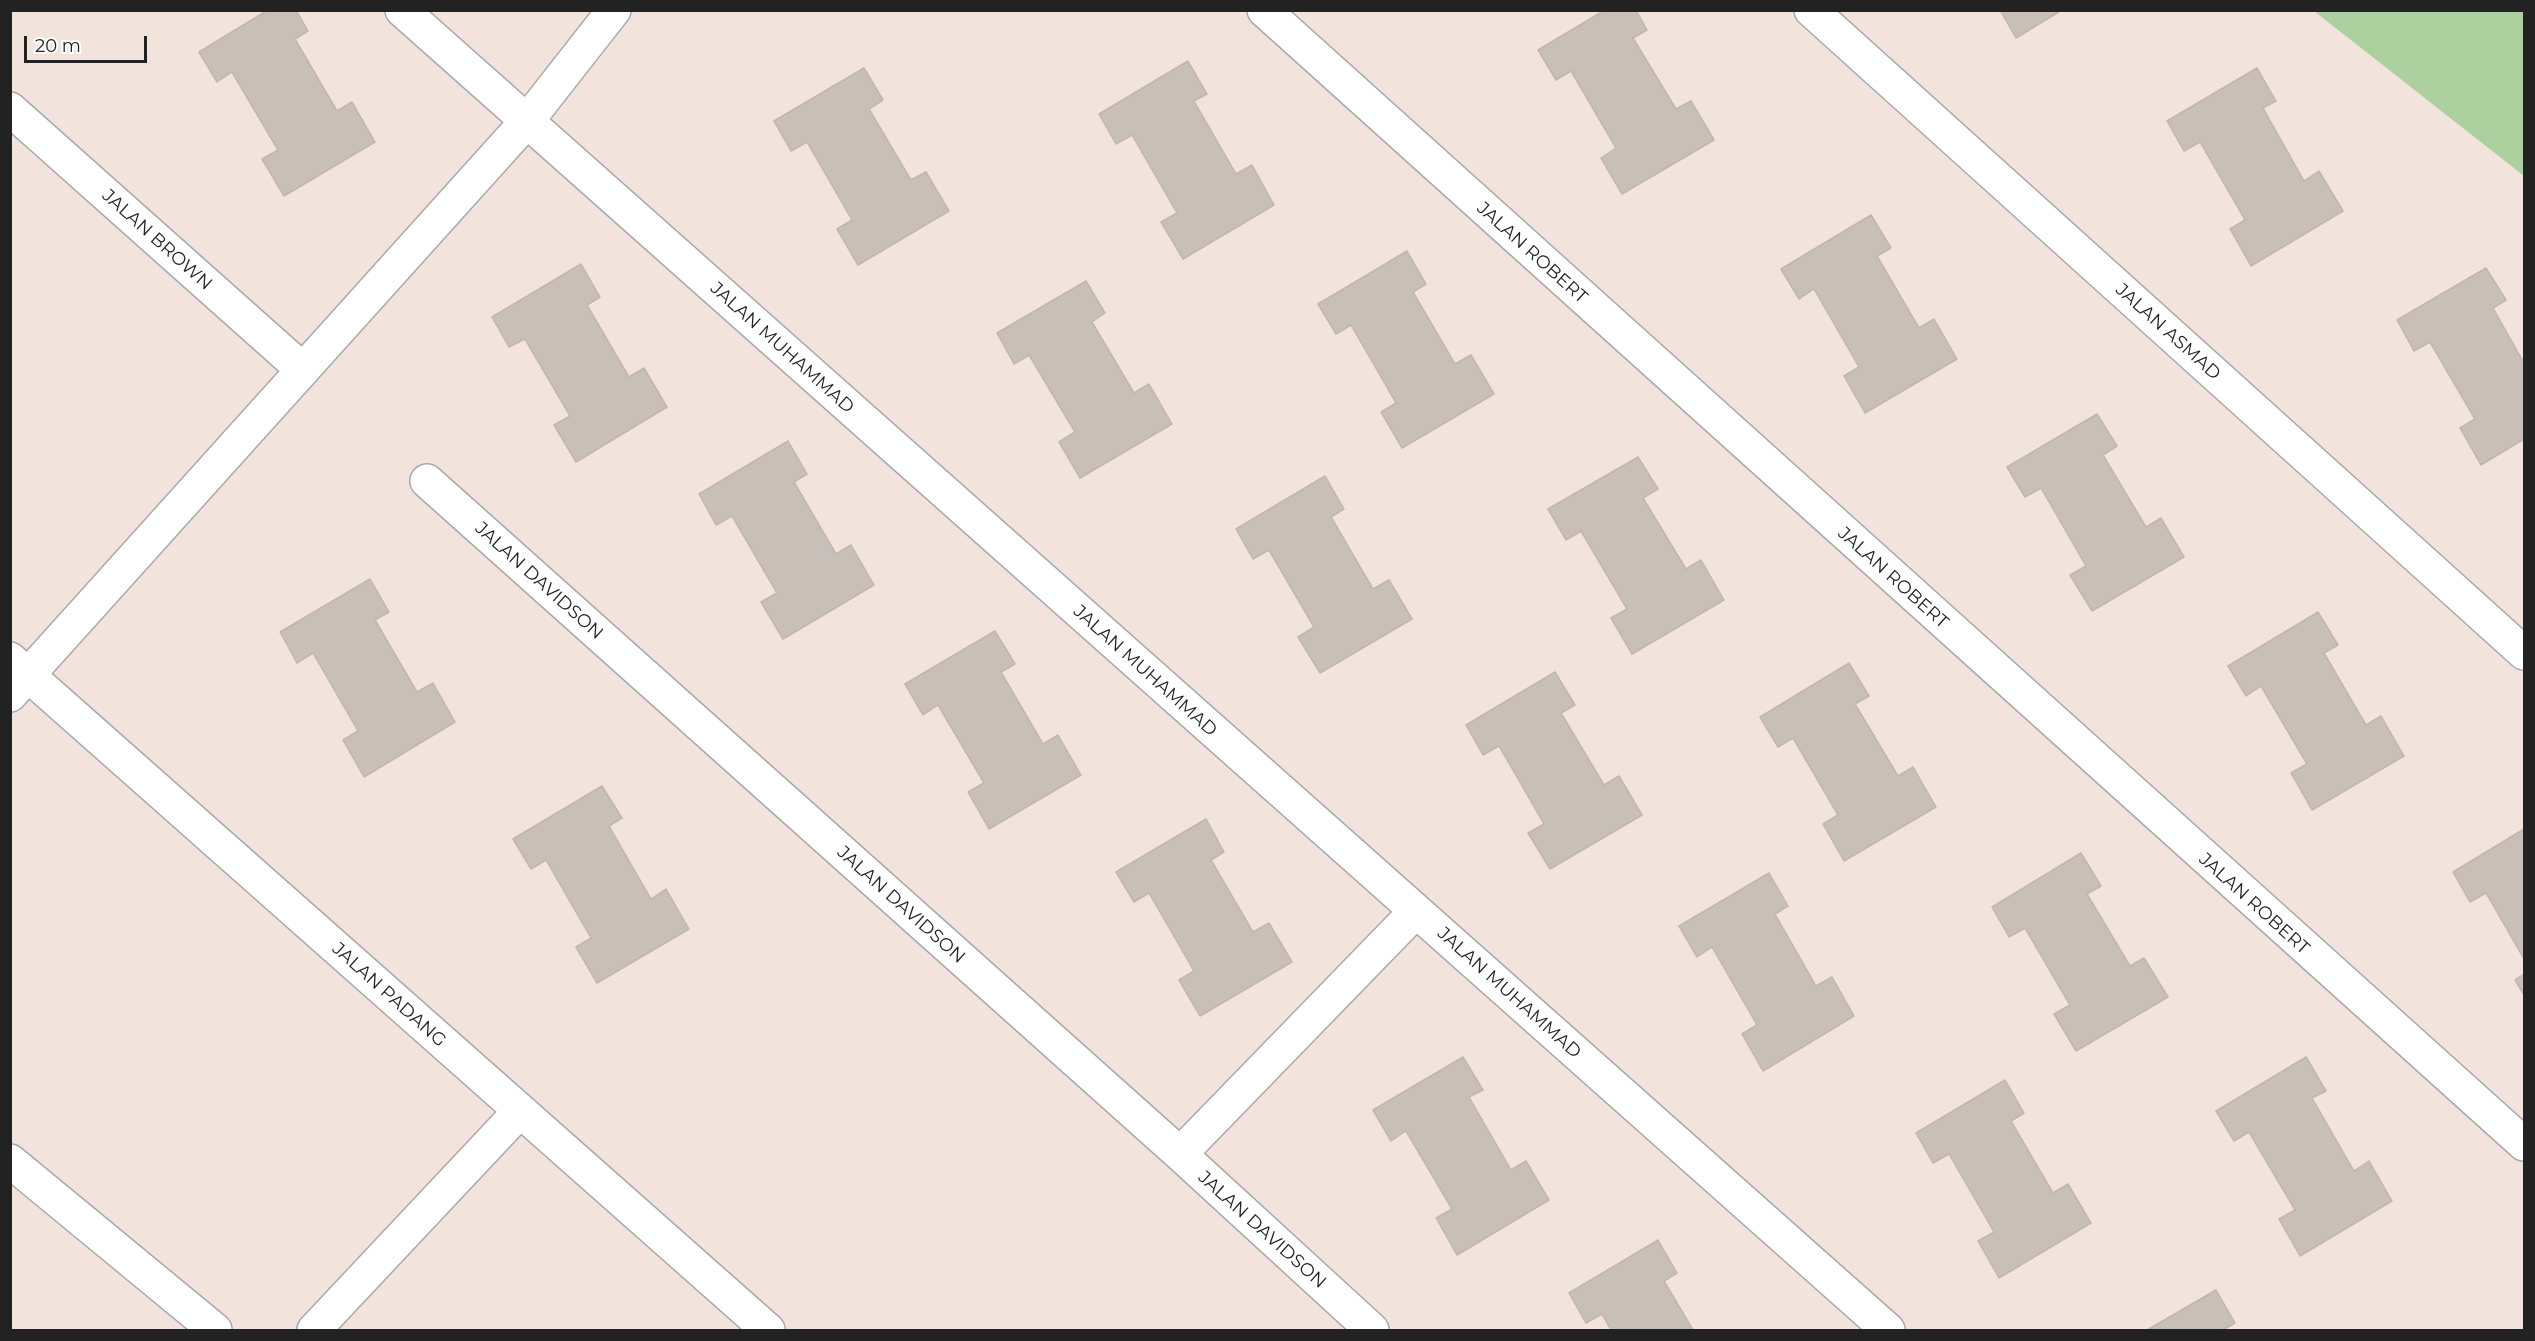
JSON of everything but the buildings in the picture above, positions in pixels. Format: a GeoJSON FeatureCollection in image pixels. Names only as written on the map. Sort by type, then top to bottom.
{"type":"FeatureCollection","features":[{"type":"Feature","properties":{"kind":"street","name":"JALAN MUHAMMAD"},"geometry":{"type":"LineString","coordinates":[[402,10],[1888,1330]]}},
{"type":"Feature","properties":{"kind":"street"},"geometry":{"type":"LineString","coordinates":[[16,676],[303,370],[527,121],[614,10]]}},
{"type":"Feature","properties":{"kind":"street","name":"JALAN ROBERT"},"geometry":{"type":"LineString","coordinates":[[1264,10],[2524,1144]]}},
{"type":"Feature","properties":{"kind":"street","name":"JALAN ASMAD"},"geometry":{"type":"LineString","coordinates":[[1811,10],[2524,653]]}},
{"type":"Feature","properties":{"kind":"street","name":"JALAN BROWN"},"geometry":{"type":"LineString","coordinates":[[10,109],[303,370]]}},
{"type":"Feature","properties":{"kind":"street","name":"JALAN DAVIDSON"},"geometry":{"type":"LineString","coordinates":[[427,481],[1180,1154],[1372,1330]]}},
{"type":"Feature","properties":{"kind":"street","name":"JALAN PADANG"},"geometry":{"type":"LineString","coordinates":[[16,676],[520,1111],[768,1330]]}},
{"type":"Feature","properties":{"kind":"street"},"geometry":{"type":"LineString","coordinates":[[1180,1154],[1416,911]]}},
{"type":"Feature","properties":{"kind":"street"},"geometry":{"type":"LineString","coordinates":[[314,1330],[520,1111]]}},
{"type":"Feature","properties":{"kind":"street"},"geometry":{"type":"LineString","coordinates":[[10,1161],[215,1330]]}},
{"type":"Feature","properties":{"kind":"shaded area"},"geometry":{"type":"Polygon","coordinates":[[[10,11],[2473,11],[2524,38],[2524,1330],[11,1330],[10,11]]]}},
{"type":"Feature","properties":{"kind":"green space"},"geometry":{"type":"Polygon","coordinates":[[[2314,11],[2524,11],[2524,176],[2314,11]]]}}]}
